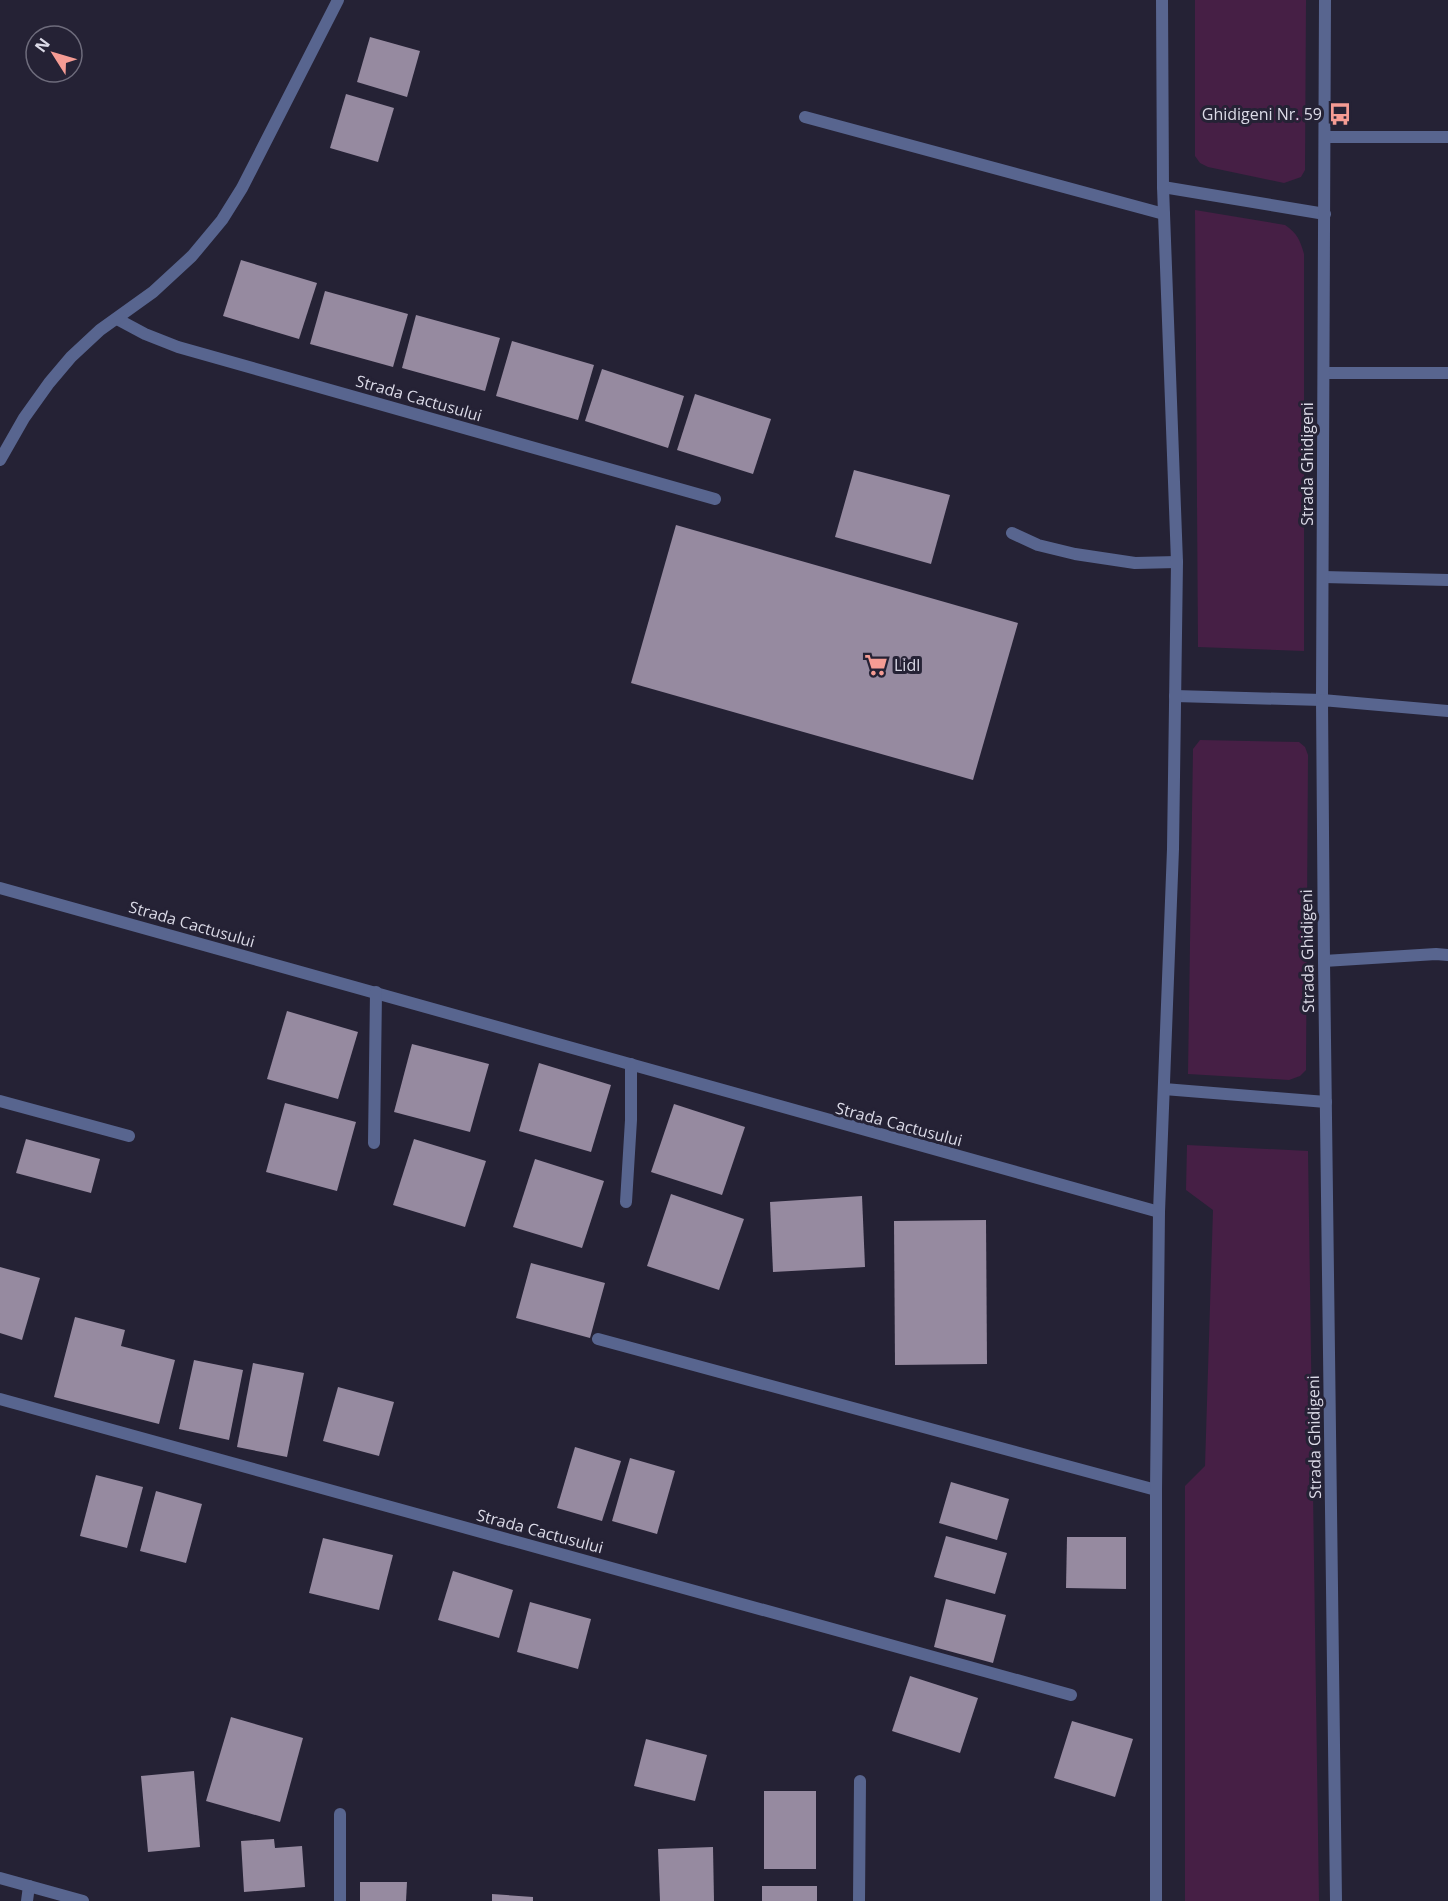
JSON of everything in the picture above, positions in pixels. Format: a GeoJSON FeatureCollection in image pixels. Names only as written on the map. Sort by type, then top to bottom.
{"type":"FeatureCollection","features":[{"type":"Feature","properties":{"kind":"street"},"geometry":{"type":"LineString","coordinates":[[0,460],[24,418],[71,357],[100,330],[153,292],[192,256],[222,219],[242,188],[338,0]]}},
{"type":"Feature","properties":{"kind":"street"},"geometry":{"type":"LineString","coordinates":[[1156,1901],[1159,1212],[1173,849],[1177,562],[1163,187],[1162,0]]}},
{"type":"Feature","properties":{"kind":"street","name":"Strada Ghidigeni"},"geometry":{"type":"LineString","coordinates":[[1325,0],[1322,700],[1336,1901]]}},
{"type":"Feature","properties":{"kind":"street"},"geometry":{"type":"LineString","coordinates":[[805,117],[1164,214]]}},
{"type":"Feature","properties":{"kind":"street"},"geometry":{"type":"LineString","coordinates":[[1325,137],[1448,137]]}},
{"type":"Feature","properties":{"kind":"street"},"geometry":{"type":"LineString","coordinates":[[1163,187],[1325,214]]}},
{"type":"Feature","properties":{"kind":"street","name":"Strada Cactusului"},"geometry":{"type":"LineString","coordinates":[[117,319],[145,334],[178,347],[715,499]]}},
{"type":"Feature","properties":{"kind":"street"},"geometry":{"type":"LineString","coordinates":[[1324,373],[1448,373]]}},
{"type":"Feature","properties":{"kind":"street"},"geometry":{"type":"LineString","coordinates":[[1012,533],[1038,545],[1087,556],[1135,563],[1177,562]]}},
{"type":"Feature","properties":{"kind":"street"},"geometry":{"type":"LineString","coordinates":[[1323,577],[1448,580]]}},
{"type":"Feature","properties":{"kind":"street"},"geometry":{"type":"LineString","coordinates":[[1175,696],[1322,700],[1448,711]]}},
{"type":"Feature","properties":{"kind":"street","name":"Strada Cactusului"},"geometry":{"type":"LineString","coordinates":[[0,888],[376,992],[841,1125],[1159,1212]]}},
{"type":"Feature","properties":{"kind":"street"},"geometry":{"type":"LineString","coordinates":[[1324,961],[1448,955]]}},
{"type":"Feature","properties":{"kind":"street"},"geometry":{"type":"LineString","coordinates":[[374,1143],[376,992]]}},
{"type":"Feature","properties":{"kind":"street"},"geometry":{"type":"LineString","coordinates":[[626,1202],[631,1120],[631,1064]]}},
{"type":"Feature","properties":{"kind":"street"},"geometry":{"type":"LineString","coordinates":[[1164,1089],[1326,1102]]}},
{"type":"Feature","properties":{"kind":"street"},"geometry":{"type":"LineString","coordinates":[[0,1101],[129,1136]]}},
{"type":"Feature","properties":{"kind":"street"},"geometry":{"type":"LineString","coordinates":[[598,1339],[1156,1490]]}},
{"type":"Feature","properties":{"kind":"street","name":"Strada Cactusului"},"geometry":{"type":"LineString","coordinates":[[0,1399],[1071,1695]]}},
{"type":"Feature","properties":{"kind":"street"},"geometry":{"type":"LineString","coordinates":[[859,1901],[860,1781]]}},
{"type":"Feature","properties":{"kind":"street"},"geometry":{"type":"LineString","coordinates":[[340,1814],[340,1901]]}},
{"type":"Feature","properties":{"kind":"street"},"geometry":{"type":"LineString","coordinates":[[0,1878],[83,1901]]}},
{"type":"Feature","properties":{"kind":"street"},"geometry":{"type":"LineString","coordinates":[[27,1901],[29,1886]]}},
{"type":"Feature","properties":{"kind":"shaded area"},"geometry":{"type":"Polygon","coordinates":[[[1195,0],[1306,0],[1305,170],[1301,177],[1284,183],[1208,167],[1200,163],[1195,156],[1195,0]]]}},
{"type":"Feature","properties":{"kind":"shaded area"},"geometry":{"type":"Polygon","coordinates":[[[1195,210],[1285,225],[1297,237],[1304,254],[1304,651],[1198,647],[1195,210]]]}},
{"type":"Feature","properties":{"kind":"shaded area"},"geometry":{"type":"Polygon","coordinates":[[[1200,740],[1299,742],[1305,747],[1308,755],[1306,1070],[1300,1076],[1289,1080],[1188,1074],[1193,749],[1200,740]]]}},
{"type":"Feature","properties":{"kind":"shaded area"},"geometry":{"type":"Polygon","coordinates":[[[1187,1145],[1308,1151],[1319,1901],[1185,1901],[1185,1486],[1205,1466],[1213,1210],[1186,1190],[1187,1145]]]}},
{"type":"Feature","properties":{"kind":"building"},"geometry":{"type":"Polygon","coordinates":[[[370,37],[420,51],[407,97],[357,82],[370,37]]]}},
{"type":"Feature","properties":{"kind":"building"},"geometry":{"type":"Polygon","coordinates":[[[346,94],[394,108],[378,162],[330,148],[346,94]]]}},
{"type":"Feature","properties":{"kind":"building"},"geometry":{"type":"Polygon","coordinates":[[[241,260],[317,283],[299,339],[223,316],[241,260]]]}},
{"type":"Feature","properties":{"kind":"building"},"geometry":{"type":"Polygon","coordinates":[[[325,291],[408,314],[393,367],[310,344],[325,291]]]}},
{"type":"Feature","properties":{"kind":"building"},"geometry":{"type":"Polygon","coordinates":[[[416,315],[500,338],[485,391],[402,368],[416,315]]]}},
{"type":"Feature","properties":{"kind":"building"},"geometry":{"type":"Polygon","coordinates":[[[512,341],[594,365],[578,420],[496,396],[512,341]]]}},
{"type":"Feature","properties":{"kind":"building"},"geometry":{"type":"Polygon","coordinates":[[[602,369],[684,396],[668,448],[585,421],[602,369]]]}},
{"type":"Feature","properties":{"kind":"building"},"geometry":{"type":"Polygon","coordinates":[[[695,394],[771,419],[753,474],[677,450],[695,394]]]}},
{"type":"Feature","properties":{"kind":"building"},"geometry":{"type":"Polygon","coordinates":[[[854,470],[950,495],[931,564],[835,537],[854,470]]]}},
{"type":"Feature","properties":{"kind":"building"},"geometry":{"type":"Polygon","coordinates":[[[676,525],[1018,623],[973,780],[631,683],[676,525]]]}},
{"type":"Feature","properties":{"kind":"building"},"geometry":{"type":"Polygon","coordinates":[[[287,1011],[358,1032],[338,1099],[267,1079],[287,1011]]]}},
{"type":"Feature","properties":{"kind":"building"},"geometry":{"type":"Polygon","coordinates":[[[412,1044],[489,1064],[470,1132],[394,1112],[412,1044]]]}},
{"type":"Feature","properties":{"kind":"building"},"geometry":{"type":"Polygon","coordinates":[[[539,1063],[611,1085],[591,1152],[519,1131],[539,1063]]]}},
{"type":"Feature","properties":{"kind":"building"},"geometry":{"type":"Polygon","coordinates":[[[285,1103],[356,1122],[337,1191],[266,1172],[285,1103]]]}},
{"type":"Feature","properties":{"kind":"building"},"geometry":{"type":"Polygon","coordinates":[[[674,1104],[745,1127],[722,1195],[651,1172],[674,1104]]]}},
{"type":"Feature","properties":{"kind":"building"},"geometry":{"type":"Polygon","coordinates":[[[26,1139],[100,1159],[91,1193],[16,1173],[26,1139]]]}},
{"type":"Feature","properties":{"kind":"building"},"geometry":{"type":"Polygon","coordinates":[[[414,1139],[486,1161],[465,1227],[393,1205],[414,1139]]]}},
{"type":"Feature","properties":{"kind":"building"},"geometry":{"type":"Polygon","coordinates":[[[535,1159],[604,1181],[582,1248],[513,1227],[535,1159]]]}},
{"type":"Feature","properties":{"kind":"building"},"geometry":{"type":"Polygon","coordinates":[[[671,1194],[744,1219],[719,1290],[647,1266],[671,1194]]]}},
{"type":"Feature","properties":{"kind":"building"},"geometry":{"type":"Polygon","coordinates":[[[862,1196],[865,1267],[773,1272],[770,1202],[862,1196]]]}},
{"type":"Feature","properties":{"kind":"building"},"geometry":{"type":"Polygon","coordinates":[[[986,1220],[987,1364],[895,1365],[894,1221],[986,1220]]]}},
{"type":"Feature","properties":{"kind":"building"},"geometry":{"type":"Polygon","coordinates":[[[531,1263],[605,1283],[590,1338],[516,1318],[531,1263]]]}},
{"type":"Feature","properties":{"kind":"building"},"geometry":{"type":"Polygon","coordinates":[[[0,1267],[40,1278],[22,1340],[0,1333],[0,1267]]]}},
{"type":"Feature","properties":{"kind":"building"},"geometry":{"type":"Polygon","coordinates":[[[75,1317],[125,1330],[121,1346],[175,1360],[159,1424],[54,1397],[75,1317]]]}},
{"type":"Feature","properties":{"kind":"building"},"geometry":{"type":"Polygon","coordinates":[[[194,1360],[243,1370],[229,1440],[179,1429],[194,1360]]]}},
{"type":"Feature","properties":{"kind":"building"},"geometry":{"type":"Polygon","coordinates":[[[253,1363],[304,1373],[287,1457],[237,1447],[253,1363]]]}},
{"type":"Feature","properties":{"kind":"building"},"geometry":{"type":"Polygon","coordinates":[[[338,1387],[394,1402],[379,1456],[323,1441],[338,1387]]]}},
{"type":"Feature","properties":{"kind":"building"},"geometry":{"type":"Polygon","coordinates":[[[575,1447],[621,1461],[602,1521],[557,1508],[575,1447]]]}},
{"type":"Feature","properties":{"kind":"building"},"geometry":{"type":"Polygon","coordinates":[[[630,1458],[675,1471],[657,1534],[612,1521],[630,1458]]]}},
{"type":"Feature","properties":{"kind":"building"},"geometry":{"type":"Polygon","coordinates":[[[96,1475],[143,1487],[127,1548],[80,1536],[96,1475]]]}},
{"type":"Feature","properties":{"kind":"building"},"geometry":{"type":"Polygon","coordinates":[[[951,1482],[1009,1499],[997,1540],[939,1523],[951,1482]]]}},
{"type":"Feature","properties":{"kind":"building"},"geometry":{"type":"Polygon","coordinates":[[[156,1491],[202,1504],[186,1563],[140,1551],[156,1491]]]}},
{"type":"Feature","properties":{"kind":"building"},"geometry":{"type":"Polygon","coordinates":[[[946,1536],[1007,1553],[995,1594],[934,1577],[946,1536]]]}},
{"type":"Feature","properties":{"kind":"building"},"geometry":{"type":"Polygon","coordinates":[[[1067,1537],[1126,1537],[1126,1589],[1066,1588],[1067,1537]]]}},
{"type":"Feature","properties":{"kind":"building"},"geometry":{"type":"Polygon","coordinates":[[[323,1538],[393,1555],[379,1610],[309,1593],[323,1538]]]}},
{"type":"Feature","properties":{"kind":"building"},"geometry":{"type":"Polygon","coordinates":[[[453,1571],[513,1590],[499,1638],[438,1620],[453,1571]]]}},
{"type":"Feature","properties":{"kind":"building"},"geometry":{"type":"Polygon","coordinates":[[[946,1599],[1006,1615],[993,1663],[934,1647],[946,1599]]]}},
{"type":"Feature","properties":{"kind":"building"},"geometry":{"type":"Polygon","coordinates":[[[530,1602],[591,1619],[578,1669],[517,1652],[530,1602]]]}},
{"type":"Feature","properties":{"kind":"building"},"geometry":{"type":"Polygon","coordinates":[[[910,1676],[978,1698],[960,1753],[892,1731],[910,1676]]]}},
{"type":"Feature","properties":{"kind":"building"},"geometry":{"type":"Polygon","coordinates":[[[231,1717],[303,1738],[280,1822],[206,1801],[231,1717]]]}},
{"type":"Feature","properties":{"kind":"building"},"geometry":{"type":"Polygon","coordinates":[[[1072,1721],[1133,1739],[1115,1797],[1054,1778],[1072,1721]]]}},
{"type":"Feature","properties":{"kind":"building"},"geometry":{"type":"Polygon","coordinates":[[[646,1739],[707,1755],[695,1801],[634,1786],[646,1739]]]}},
{"type":"Feature","properties":{"kind":"building"},"geometry":{"type":"Polygon","coordinates":[[[194,1771],[200,1847],[148,1852],[141,1776],[194,1771]]]}},
{"type":"Feature","properties":{"kind":"building"},"geometry":{"type":"Polygon","coordinates":[[[764,1791],[816,1791],[816,1869],[764,1869],[764,1791]]]}},
{"type":"Feature","properties":{"kind":"building"},"geometry":{"type":"Polygon","coordinates":[[[274,1839],[275,1848],[302,1846],[305,1887],[244,1892],[241,1841],[274,1839]]]}},
{"type":"Feature","properties":{"kind":"building"},"geometry":{"type":"Polygon","coordinates":[[[713,1847],[714,1901],[660,1901],[658,1849],[713,1847]]]}},
{"type":"Feature","properties":{"kind":"building"},"geometry":{"type":"Polygon","coordinates":[[[360,1882],[407,1882],[406,1901],[360,1901],[360,1882]]]}},
{"type":"Feature","properties":{"kind":"building"},"geometry":{"type":"Polygon","coordinates":[[[762,1886],[817,1886],[817,1901],[762,1901],[762,1886]]]}},
{"type":"Feature","properties":{"kind":"building"},"geometry":{"type":"Polygon","coordinates":[[[492,1894],[533,1897],[533,1901],[492,1901],[492,1894]]]}},
{"type":"Feature","properties":{"kind":"place","name":"Ghidigeni Nr. 59"},"geometry":{"type":"Point","coordinates":[1340,114]}},
{"type":"Feature","properties":{"kind":"place","name":"Lidl"},"geometry":{"type":"Point","coordinates":[876,665]}}]}
